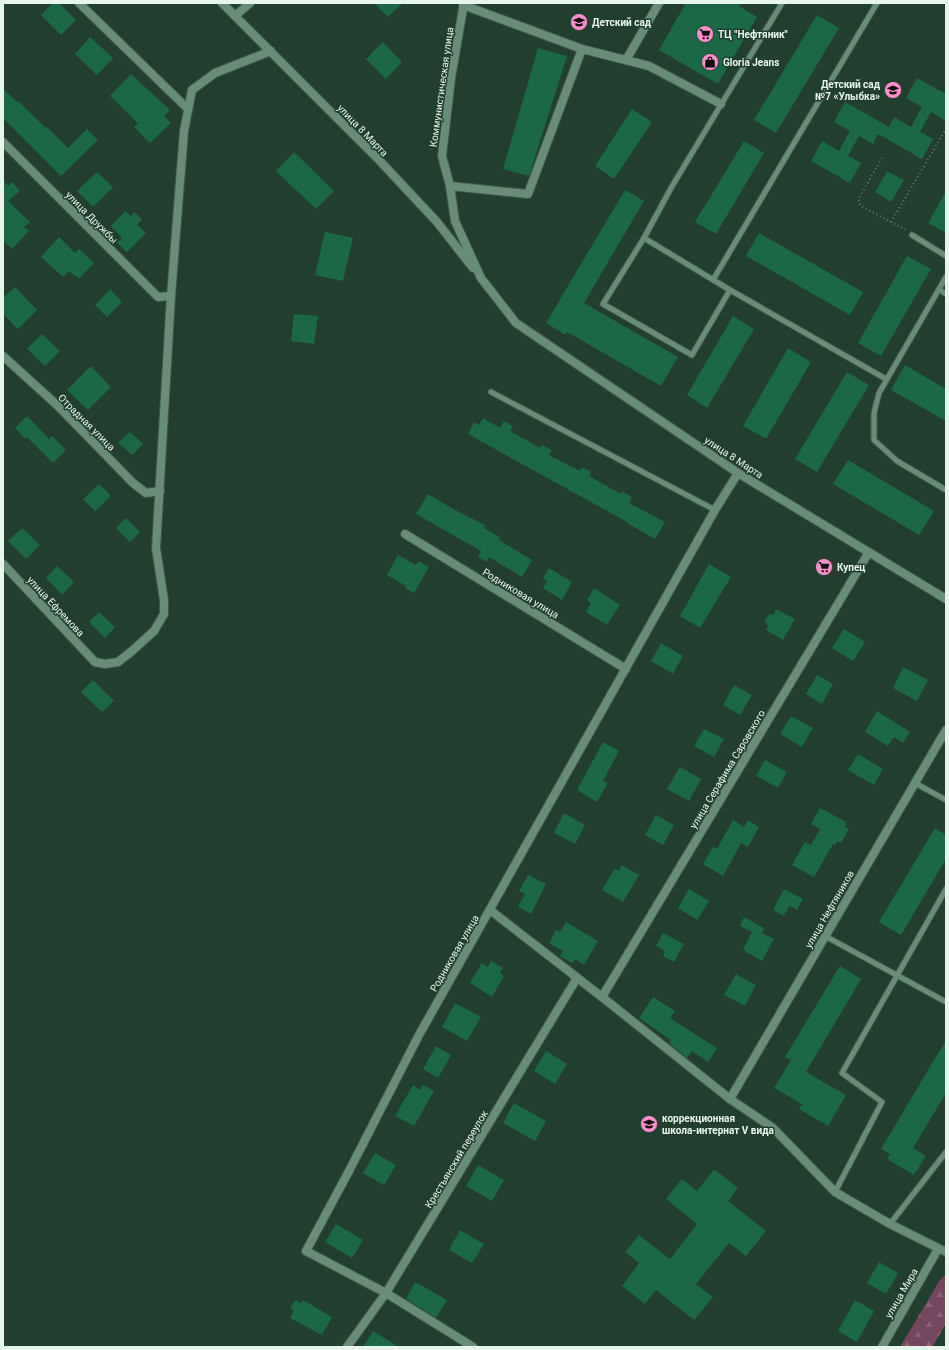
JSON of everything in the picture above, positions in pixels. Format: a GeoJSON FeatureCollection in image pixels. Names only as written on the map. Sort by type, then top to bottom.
{"type":"FeatureCollection","features":[{"type":"Feature","properties":{"kind":"street"},"geometry":{"type":"LineString","coordinates":[[79,3],[188,109]]}},
{"type":"Feature","properties":{"kind":"street","name":"улица 8 Марта"},"geometry":{"type":"LineString","coordinates":[[222,3],[379,160],[437,222],[481,278]]}},
{"type":"Feature","properties":{"kind":"street"},"geometry":{"type":"LineString","coordinates":[[236,16],[250,3]]}},
{"type":"Feature","properties":{"kind":"street"},"geometry":{"type":"LineString","coordinates":[[626,60],[659,3]]}},
{"type":"Feature","properties":{"kind":"street"},"geometry":{"type":"LineString","coordinates":[[463,4],[582,49],[649,66],[721,104]]}},
{"type":"Feature","properties":{"kind":"street","name":"Коммунистическая улица"},"geometry":{"type":"LineString","coordinates":[[463,4],[451,78],[442,156],[450,186],[455,221],[481,278],[516,323]]}},
{"type":"Feature","properties":{"kind":"street"},"geometry":{"type":"LineString","coordinates":[[450,186],[528,194],[582,49]]}},
{"type":"Feature","properties":{"kind":"street"},"geometry":{"type":"LineString","coordinates":[[160,491],[170,296],[184,131],[192,90],[215,73],[271,51]]}},
{"type":"Feature","properties":{"kind":"street","name":"улица Дружбы"},"geometry":{"type":"LineString","coordinates":[[3,142],[158,297],[170,296]]}},
{"type":"Feature","properties":{"kind":"street","name":"улица 8 Марта"},"geometry":{"type":"LineString","coordinates":[[516,323],[738,473],[946,598]]}},
{"type":"Feature","properties":{"kind":"street","name":"Отрадная улица"},"geometry":{"type":"LineString","coordinates":[[3,356],[58,406],[133,483],[146,493],[160,491]]}},
{"type":"Feature","properties":{"kind":"street","name":"Родниковая улица"},"geometry":{"type":"LineString","coordinates":[[386,1293],[306,1251],[419,1035],[715,510],[738,473]]}},
{"type":"Feature","properties":{"kind":"street","name":"улица Ефремова"},"geometry":{"type":"LineString","coordinates":[[3,564],[95,662],[105,664],[118,662],[154,631],[164,614],[164,600],[156,548],[160,491]]}},
{"type":"Feature","properties":{"kind":"street","name":"Родниковая улица"},"geometry":{"type":"LineString","coordinates":[[406,534],[626,669]]}},
{"type":"Feature","properties":{"kind":"street","name":"улица Серафима Саровского"},"geometry":{"type":"LineString","coordinates":[[602,997],[869,552]]}},
{"type":"Feature","properties":{"kind":"street","name":"улица Нефтяников"},"geometry":{"type":"LineString","coordinates":[[730,1100],[946,730]]}},
{"type":"Feature","properties":{"kind":"street"},"geometry":{"type":"LineString","coordinates":[[490,910],[602,997],[730,1100],[773,1128],[835,1192],[890,1224],[942,1250]]}},
{"type":"Feature","properties":{"kind":"street","name":"Крестьянский переулок"},"geometry":{"type":"LineString","coordinates":[[347,1347],[386,1293],[577,978]]}},
{"type":"Feature","properties":{"kind":"street","name":"улица Мира"},"geometry":{"type":"LineString","coordinates":[[882,1347],[942,1250]]}},
{"type":"Feature","properties":{"kind":"street"},"geometry":{"type":"LineString","coordinates":[[386,1293],[473,1347]]}},
{"type":"Feature","properties":{"kind":"lane"},"geometry":{"type":"LineString","coordinates":[[730,290],[692,355],[603,304],[644,238],[671,188],[782,3]]}},
{"type":"Feature","properties":{"kind":"lane"},"geometry":{"type":"LineString","coordinates":[[713,280],[877,3]]}},
{"type":"Feature","properties":{"kind":"lane"},"geometry":{"type":"LineString","coordinates":[[912,235],[946,256]]}},
{"type":"Feature","properties":{"kind":"lane"},"geometry":{"type":"LineString","coordinates":[[644,238],[730,290],[886,379]]}},
{"type":"Feature","properties":{"kind":"lane"},"geometry":{"type":"LineString","coordinates":[[946,277],[886,379],[879,393],[874,413],[874,440],[897,461],[946,490]]}},
{"type":"Feature","properties":{"kind":"lane"},"geometry":{"type":"LineString","coordinates":[[939,289],[946,294]]}},
{"type":"Feature","properties":{"kind":"lane"},"geometry":{"type":"LineString","coordinates":[[492,392],[715,510]]}},
{"type":"Feature","properties":{"kind":"lane"},"geometry":{"type":"LineString","coordinates":[[915,783],[946,800]]}},
{"type":"Feature","properties":{"kind":"lane"},"geometry":{"type":"LineString","coordinates":[[835,1192],[882,1102],[842,1073],[946,889]]}},
{"type":"Feature","properties":{"kind":"lane"},"geometry":{"type":"LineString","coordinates":[[825,936],[946,1002]]}},
{"type":"Feature","properties":{"kind":"lane"},"geometry":{"type":"LineString","coordinates":[[890,1224],[946,1152]]}},
{"type":"Feature","properties":{"kind":"path"},"geometry":{"type":"LineString","coordinates":[[891,222],[946,129]]}},
{"type":"Feature","properties":{"kind":"path"},"geometry":{"type":"LineString","coordinates":[[882,158],[858,202],[861,206],[907,231]]}},
{"type":"Feature","properties":{"kind":"green space"},"geometry":{"type":"Polygon","coordinates":[[[946,1274],[946,1324],[932,1347],[900,1347],[940,1280],[946,1274]]]}},
{"type":"Feature","properties":{"kind":"building"},"geometry":{"type":"Polygon","coordinates":[[[53,3],[59,3],[76,20],[61,35],[41,15],[53,3]]]}},
{"type":"Feature","properties":{"kind":"building"},"geometry":{"type":"Polygon","coordinates":[[[374,3],[403,3],[388,17],[374,3]]]}},
{"type":"Feature","properties":{"kind":"building"},"geometry":{"type":"Polygon","coordinates":[[[686,3],[741,3],[739,6],[757,17],[718,84],[659,50],[686,3]]]}},
{"type":"Feature","properties":{"kind":"building"},"geometry":{"type":"Polygon","coordinates":[[[817,15],[839,28],[776,133],[754,120],[817,15]]]}},
{"type":"Feature","properties":{"kind":"building"},"geometry":{"type":"Polygon","coordinates":[[[90,37],[113,58],[97,75],[75,54],[90,37]]]}},
{"type":"Feature","properties":{"kind":"building"},"geometry":{"type":"Polygon","coordinates":[[[383,42],[402,62],[386,79],[366,59],[383,42]]]}},
{"type":"Feature","properties":{"kind":"building"},"geometry":{"type":"Polygon","coordinates":[[[538,48],[567,56],[529,176],[503,169],[538,48]]]}},
{"type":"Feature","properties":{"kind":"building"},"geometry":{"type":"Polygon","coordinates":[[[131,74],[170,110],[164,116],[171,123],[150,143],[134,127],[138,123],[110,96],[131,74]]]}},
{"type":"Feature","properties":{"kind":"building"},"geometry":{"type":"Polygon","coordinates":[[[917,78],[946,94],[946,121],[931,112],[920,132],[933,139],[922,159],[878,134],[873,144],[859,136],[848,156],[861,163],[850,183],[811,161],[822,141],[839,151],[850,131],[834,122],[845,102],[889,127],[894,117],[911,127],[922,107],[906,98],[917,78]]]}},
{"type":"Feature","properties":{"kind":"building"},"geometry":{"type":"Polygon","coordinates":[[[3,89],[46,128],[47,127],[68,148],[87,129],[98,140],[61,176],[3,118],[3,89]]]}},
{"type":"Feature","properties":{"kind":"building"},"geometry":{"type":"Polygon","coordinates":[[[632,109],[652,122],[614,179],[595,166],[632,109]]]}},
{"type":"Feature","properties":{"kind":"building"},"geometry":{"type":"Polygon","coordinates":[[[744,141],[764,153],[716,234],[695,222],[744,141]]]}},
{"type":"Feature","properties":{"kind":"building"},"geometry":{"type":"Polygon","coordinates":[[[294,152],[334,191],[316,209],[276,171],[294,152]]]}},
{"type":"Feature","properties":{"kind":"building"},"geometry":{"type":"Polygon","coordinates":[[[887,171],[904,180],[891,202],[875,192],[887,171]]]}},
{"type":"Feature","properties":{"kind":"building"},"geometry":{"type":"Polygon","coordinates":[[[97,172],[113,187],[93,207],[77,191],[97,172]]]}},
{"type":"Feature","properties":{"kind":"building"},"geometry":{"type":"Polygon","coordinates":[[[3,180],[8,186],[12,182],[20,191],[8,201],[30,222],[24,227],[29,231],[12,249],[3,241],[3,180]]]}},
{"type":"Feature","properties":{"kind":"building"},"geometry":{"type":"Polygon","coordinates":[[[625,190],[644,201],[584,303],[678,357],[661,386],[567,332],[566,335],[546,323],[625,190]]]}},
{"type":"Feature","properties":{"kind":"building"},"geometry":{"type":"Polygon","coordinates":[[[946,191],[946,233],[928,223],[946,191]]]}},
{"type":"Feature","properties":{"kind":"building"},"geometry":{"type":"Polygon","coordinates":[[[125,211],[131,216],[134,212],[142,219],[137,225],[146,233],[127,252],[117,243],[122,238],[111,226],[125,211]]]}},
{"type":"Feature","properties":{"kind":"building"},"geometry":{"type":"Polygon","coordinates":[[[325,232],[353,238],[343,281],[315,275],[325,232]]]}},
{"type":"Feature","properties":{"kind":"building"},"geometry":{"type":"Polygon","coordinates":[[[759,233],[863,292],[850,315],[746,256],[759,233]]]}},
{"type":"Feature","properties":{"kind":"building"},"geometry":{"type":"Polygon","coordinates":[[[59,237],[75,253],[79,249],[94,263],[79,279],[69,271],[63,277],[41,257],[59,237]]]}},
{"type":"Feature","properties":{"kind":"building"},"geometry":{"type":"Polygon","coordinates":[[[907,256],[931,269],[881,356],[858,343],[907,256]]]}},
{"type":"Feature","properties":{"kind":"building"},"geometry":{"type":"Polygon","coordinates":[[[15,287],[37,310],[18,329],[3,314],[3,298],[15,287]]]}},
{"type":"Feature","properties":{"kind":"building"},"geometry":{"type":"Polygon","coordinates":[[[110,289],[122,302],[107,317],[95,305],[110,289]]]}},
{"type":"Feature","properties":{"kind":"building"},"geometry":{"type":"Polygon","coordinates":[[[294,314],[318,316],[314,344],[291,341],[294,314]]]}},
{"type":"Feature","properties":{"kind":"building"},"geometry":{"type":"Polygon","coordinates":[[[733,316],[754,329],[707,408],[687,395],[733,316]]]}},
{"type":"Feature","properties":{"kind":"building"},"geometry":{"type":"Polygon","coordinates":[[[42,334],[60,351],[45,366],[27,349],[42,334]]]}},
{"type":"Feature","properties":{"kind":"building"},"geometry":{"type":"Polygon","coordinates":[[[788,348],[811,362],[766,439],[743,426],[788,348]]]}},
{"type":"Feature","properties":{"kind":"building"},"geometry":{"type":"Polygon","coordinates":[[[905,365],[946,389],[946,421],[891,390],[905,365]]]}},
{"type":"Feature","properties":{"kind":"building"},"geometry":{"type":"Polygon","coordinates":[[[91,366],[111,387],[88,410],[67,390],[91,366]]]}},
{"type":"Feature","properties":{"kind":"building"},"geometry":{"type":"Polygon","coordinates":[[[847,372],[869,385],[817,472],[795,459],[847,372]]]}},
{"type":"Feature","properties":{"kind":"building"},"geometry":{"type":"Polygon","coordinates":[[[27,416],[49,439],[52,436],[66,450],[53,463],[27,437],[25,439],[15,428],[27,416]]]}},
{"type":"Feature","properties":{"kind":"building"},"geometry":{"type":"Polygon","coordinates":[[[483,418],[500,428],[504,421],[513,426],[510,431],[540,448],[542,445],[552,450],[549,455],[580,471],[582,467],[591,472],[589,476],[621,494],[622,491],[632,497],[629,503],[665,522],[655,539],[468,434],[474,422],[479,425],[483,418]]]}},
{"type":"Feature","properties":{"kind":"building"},"geometry":{"type":"Polygon","coordinates":[[[130,432],[143,444],[132,455],[118,443],[130,432]]]}},
{"type":"Feature","properties":{"kind":"building"},"geometry":{"type":"Polygon","coordinates":[[[848,460],[934,511],[919,535],[833,484],[848,460]]]}},
{"type":"Feature","properties":{"kind":"building"},"geometry":{"type":"Polygon","coordinates":[[[99,484],[111,496],[95,511],[83,499],[99,484]]]}},
{"type":"Feature","properties":{"kind":"building"},"geometry":{"type":"Polygon","coordinates":[[[428,494],[485,525],[484,528],[500,537],[499,540],[532,560],[522,577],[489,557],[487,562],[478,557],[481,551],[416,514],[428,494]]]}},
{"type":"Feature","properties":{"kind":"building"},"geometry":{"type":"Polygon","coordinates":[[[126,518],[140,532],[130,542],[116,528],[126,518]]]}},
{"type":"Feature","properties":{"kind":"building"},"geometry":{"type":"Polygon","coordinates":[[[22,528],[40,545],[26,559],[8,541],[22,528]]]}},
{"type":"Feature","properties":{"kind":"building"},"geometry":{"type":"Polygon","coordinates":[[[398,555],[416,565],[418,561],[429,567],[414,593],[405,588],[406,586],[387,575],[398,555]]]}},
{"type":"Feature","properties":{"kind":"building"},"geometry":{"type":"Polygon","coordinates":[[[709,564],[731,577],[700,628],[680,616],[709,564]]]}},
{"type":"Feature","properties":{"kind":"building"},"geometry":{"type":"Polygon","coordinates":[[[57,566],[74,582],[62,595],[46,578],[57,566]]]}},
{"type":"Feature","properties":{"kind":"building"},"geometry":{"type":"Polygon","coordinates":[[[549,568],[572,582],[562,600],[543,588],[547,581],[543,578],[549,568]]]}},
{"type":"Feature","properties":{"kind":"building"},"geometry":{"type":"Polygon","coordinates":[[[594,588],[620,605],[607,625],[586,612],[591,603],[587,600],[594,588]]]}},
{"type":"Feature","properties":{"kind":"building"},"geometry":{"type":"Polygon","coordinates":[[[776,609],[795,619],[783,640],[766,630],[768,625],[764,622],[769,614],[773,615],[776,609]]]}},
{"type":"Feature","properties":{"kind":"building"},"geometry":{"type":"Polygon","coordinates":[[[99,612],[115,627],[105,638],[89,622],[99,612]]]}},
{"type":"Feature","properties":{"kind":"building"},"geometry":{"type":"Polygon","coordinates":[[[844,629],[865,642],[853,661],[832,648],[844,629]]]}},
{"type":"Feature","properties":{"kind":"building"},"geometry":{"type":"Polygon","coordinates":[[[661,643],[683,656],[673,674],[651,661],[661,643]]]}},
{"type":"Feature","properties":{"kind":"building"},"geometry":{"type":"Polygon","coordinates":[[[903,667],[928,680],[917,701],[893,688],[903,667]]]}},
{"type":"Feature","properties":{"kind":"building"},"geometry":{"type":"Polygon","coordinates":[[[817,675],[833,684],[822,704],[806,694],[817,675]]]}},
{"type":"Feature","properties":{"kind":"building"},"geometry":{"type":"Polygon","coordinates":[[[93,680],[114,701],[102,712],[81,692],[93,680]]]}},
{"type":"Feature","properties":{"kind":"building"},"geometry":{"type":"Polygon","coordinates":[[[734,685],[752,695],[740,715],[723,705],[734,685]]]}},
{"type":"Feature","properties":{"kind":"building"},"geometry":{"type":"Polygon","coordinates":[[[877,711],[910,732],[903,743],[894,737],[888,746],[865,732],[877,711]]]}},
{"type":"Feature","properties":{"kind":"building"},"geometry":{"type":"Polygon","coordinates":[[[791,716],[813,728],[802,747],[780,734],[791,716]]]}},
{"type":"Feature","properties":{"kind":"building"},"geometry":{"type":"Polygon","coordinates":[[[704,729],[724,739],[714,757],[694,746],[704,729]]]}},
{"type":"Feature","properties":{"kind":"building"},"geometry":{"type":"Polygon","coordinates":[[[603,742],[619,751],[603,781],[608,783],[597,802],[577,790],[603,742]]]}},
{"type":"Feature","properties":{"kind":"building"},"geometry":{"type":"Polygon","coordinates":[[[858,754],[883,769],[874,785],[848,770],[858,754]]]}},
{"type":"Feature","properties":{"kind":"building"},"geometry":{"type":"Polygon","coordinates":[[[765,760],[787,772],[778,788],[756,776],[765,760]]]}},
{"type":"Feature","properties":{"kind":"building"},"geometry":{"type":"Polygon","coordinates":[[[680,767],[701,779],[689,801],[667,789],[680,767]]]}},
{"type":"Feature","properties":{"kind":"building"},"geometry":{"type":"Polygon","coordinates":[[[820,808],[846,822],[845,827],[849,829],[841,843],[837,841],[835,845],[833,844],[814,877],[792,865],[805,842],[811,845],[820,829],[811,824],[820,808]]]}},
{"type":"Feature","properties":{"kind":"building"},"geometry":{"type":"Polygon","coordinates":[[[564,813],[585,825],[575,844],[554,833],[564,813]]]}},
{"type":"Feature","properties":{"kind":"building"},"geometry":{"type":"Polygon","coordinates":[[[656,815],[674,825],[663,845],[645,835],[656,815]]]}},
{"type":"Feature","properties":{"kind":"building"},"geometry":{"type":"Polygon","coordinates":[[[733,820],[744,827],[748,820],[759,827],[748,847],[741,843],[723,876],[703,864],[713,847],[717,849],[733,820]]]}},
{"type":"Feature","properties":{"kind":"building"},"geometry":{"type":"Polygon","coordinates":[[[935,828],[946,835],[946,859],[901,935],[879,922],[935,828]]]}},
{"type":"Feature","properties":{"kind":"building"},"geometry":{"type":"Polygon","coordinates":[[[622,865],[639,875],[623,902],[602,890],[615,868],[619,871],[622,865]]]}},
{"type":"Feature","properties":{"kind":"building"},"geometry":{"type":"Polygon","coordinates":[[[528,875],[546,884],[531,914],[518,907],[525,894],[519,891],[528,875]]]}},
{"type":"Feature","properties":{"kind":"building"},"geometry":{"type":"Polygon","coordinates":[[[689,889],[709,901],[697,920],[678,908],[689,889]]]}},
{"type":"Feature","properties":{"kind":"building"},"geometry":{"type":"Polygon","coordinates":[[[784,889],[803,899],[797,910],[789,906],[784,916],[773,910],[784,889]]]}},
{"type":"Feature","properties":{"kind":"building"},"geometry":{"type":"Polygon","coordinates":[[[744,917],[764,928],[762,933],[774,939],[762,961],[743,950],[752,932],[740,926],[744,917]]]}},
{"type":"Feature","properties":{"kind":"building"},"geometry":{"type":"Polygon","coordinates":[[[566,922],[598,941],[584,965],[575,959],[572,963],[560,956],[563,951],[549,943],[556,930],[560,932],[566,922]]]}},
{"type":"Feature","properties":{"kind":"building"},"geometry":{"type":"Polygon","coordinates":[[[663,933],[684,944],[674,962],[663,956],[665,951],[656,946],[663,933]]]}},
{"type":"Feature","properties":{"kind":"building"},"geometry":{"type":"Polygon","coordinates":[[[491,961],[503,968],[500,973],[504,976],[492,997],[470,983],[482,963],[488,967],[491,961]]]}},
{"type":"Feature","properties":{"kind":"building"},"geometry":{"type":"Polygon","coordinates":[[[840,966],[861,979],[806,1072],[846,1095],[828,1126],[799,1109],[802,1104],[774,1088],[791,1060],[785,1057],[840,966]]]}},
{"type":"Feature","properties":{"kind":"building"},"geometry":{"type":"Polygon","coordinates":[[[736,974],[756,985],[745,1006],[724,995],[736,974]]]}},
{"type":"Feature","properties":{"kind":"building"},"geometry":{"type":"Polygon","coordinates":[[[653,997],[675,1011],[670,1018],[717,1048],[708,1062],[692,1051],[687,1058],[669,1043],[671,1040],[639,1018],[653,997]]]}},
{"type":"Feature","properties":{"kind":"building"},"geometry":{"type":"Polygon","coordinates":[[[455,1003],[481,1017],[467,1041],[442,1027],[455,1003]]]}},
{"type":"Feature","properties":{"kind":"building"},"geometry":{"type":"Polygon","coordinates":[[[946,1040],[946,1093],[913,1148],[926,1156],[914,1175],[887,1159],[890,1154],[881,1149],[946,1040]]]}},
{"type":"Feature","properties":{"kind":"building"},"geometry":{"type":"Polygon","coordinates":[[[436,1046],[451,1055],[438,1078],[423,1069],[436,1046]]]}},
{"type":"Feature","properties":{"kind":"building"},"geometry":{"type":"Polygon","coordinates":[[[546,1051],[567,1064],[555,1084],[534,1071],[546,1051]]]}},
{"type":"Feature","properties":{"kind":"building"},"geometry":{"type":"Polygon","coordinates":[[[413,1085],[420,1090],[423,1085],[434,1091],[414,1126],[395,1116],[413,1085]]]}},
{"type":"Feature","properties":{"kind":"building"},"geometry":{"type":"Polygon","coordinates":[[[514,1103],[546,1121],[535,1141],[503,1123],[514,1103]]]}},
{"type":"Feature","properties":{"kind":"building"},"geometry":{"type":"Polygon","coordinates":[[[375,1153],[396,1165],[384,1185],[363,1173],[375,1153]]]}},
{"type":"Feature","properties":{"kind":"building"},"geometry":{"type":"Polygon","coordinates":[[[478,1165],[504,1180],[492,1201],[466,1186],[478,1165]]]}},
{"type":"Feature","properties":{"kind":"building"},"geometry":{"type":"Polygon","coordinates":[[[714,1169],[738,1188],[728,1201],[766,1231],[746,1256],[729,1243],[696,1284],[713,1297],[694,1320],[656,1290],[645,1304],[622,1286],[639,1263],[625,1252],[639,1235],[670,1259],[697,1224],[666,1199],[682,1179],[697,1191],[714,1169]]]}},
{"type":"Feature","properties":{"kind":"building"},"geometry":{"type":"Polygon","coordinates":[[[336,1224],[363,1240],[352,1258],[325,1242],[336,1224]]]}},
{"type":"Feature","properties":{"kind":"building"},"geometry":{"type":"Polygon","coordinates":[[[460,1230],[484,1244],[472,1263],[449,1250],[460,1230]]]}},
{"type":"Feature","properties":{"kind":"building"},"geometry":{"type":"Polygon","coordinates":[[[879,1262],[898,1273],[886,1294],[867,1283],[879,1262]]]}},
{"type":"Feature","properties":{"kind":"building"},"geometry":{"type":"Polygon","coordinates":[[[415,1282],[447,1300],[436,1318],[406,1299],[415,1282]]]}},
{"type":"Feature","properties":{"kind":"building"},"geometry":{"type":"Polygon","coordinates":[[[295,1300],[301,1303],[303,1300],[332,1317],[322,1335],[290,1318],[294,1310],[290,1308],[295,1300]]]}},
{"type":"Feature","properties":{"kind":"building"},"geometry":{"type":"Polygon","coordinates":[[[855,1300],[874,1311],[857,1342],[838,1331],[855,1300]]]}},
{"type":"Feature","properties":{"kind":"building"},"geometry":{"type":"Polygon","coordinates":[[[373,1331],[399,1347],[363,1347],[373,1331]]]}},
{"type":"Feature","properties":{"kind":"place","name":"Детский сад"},"geometry":{"type":"Point","coordinates":[579,22]}},
{"type":"Feature","properties":{"kind":"place","name":"ТЦ \"Нефтяник\""},"geometry":{"type":"Point","coordinates":[705,34]}},
{"type":"Feature","properties":{"kind":"place","name":"Gloria Jeans"},"geometry":{"type":"Point","coordinates":[710,62]}},
{"type":"Feature","properties":{"kind":"place","name":"Детский сад №7 «Улыбка»"},"geometry":{"type":"Point","coordinates":[893,90]}},
{"type":"Feature","properties":{"kind":"place","name":"Купец"},"geometry":{"type":"Point","coordinates":[824,567]}},
{"type":"Feature","properties":{"kind":"place","name":"коррекционная школа-интернат V вида"},"geometry":{"type":"Point","coordinates":[649,1124]}}]}
